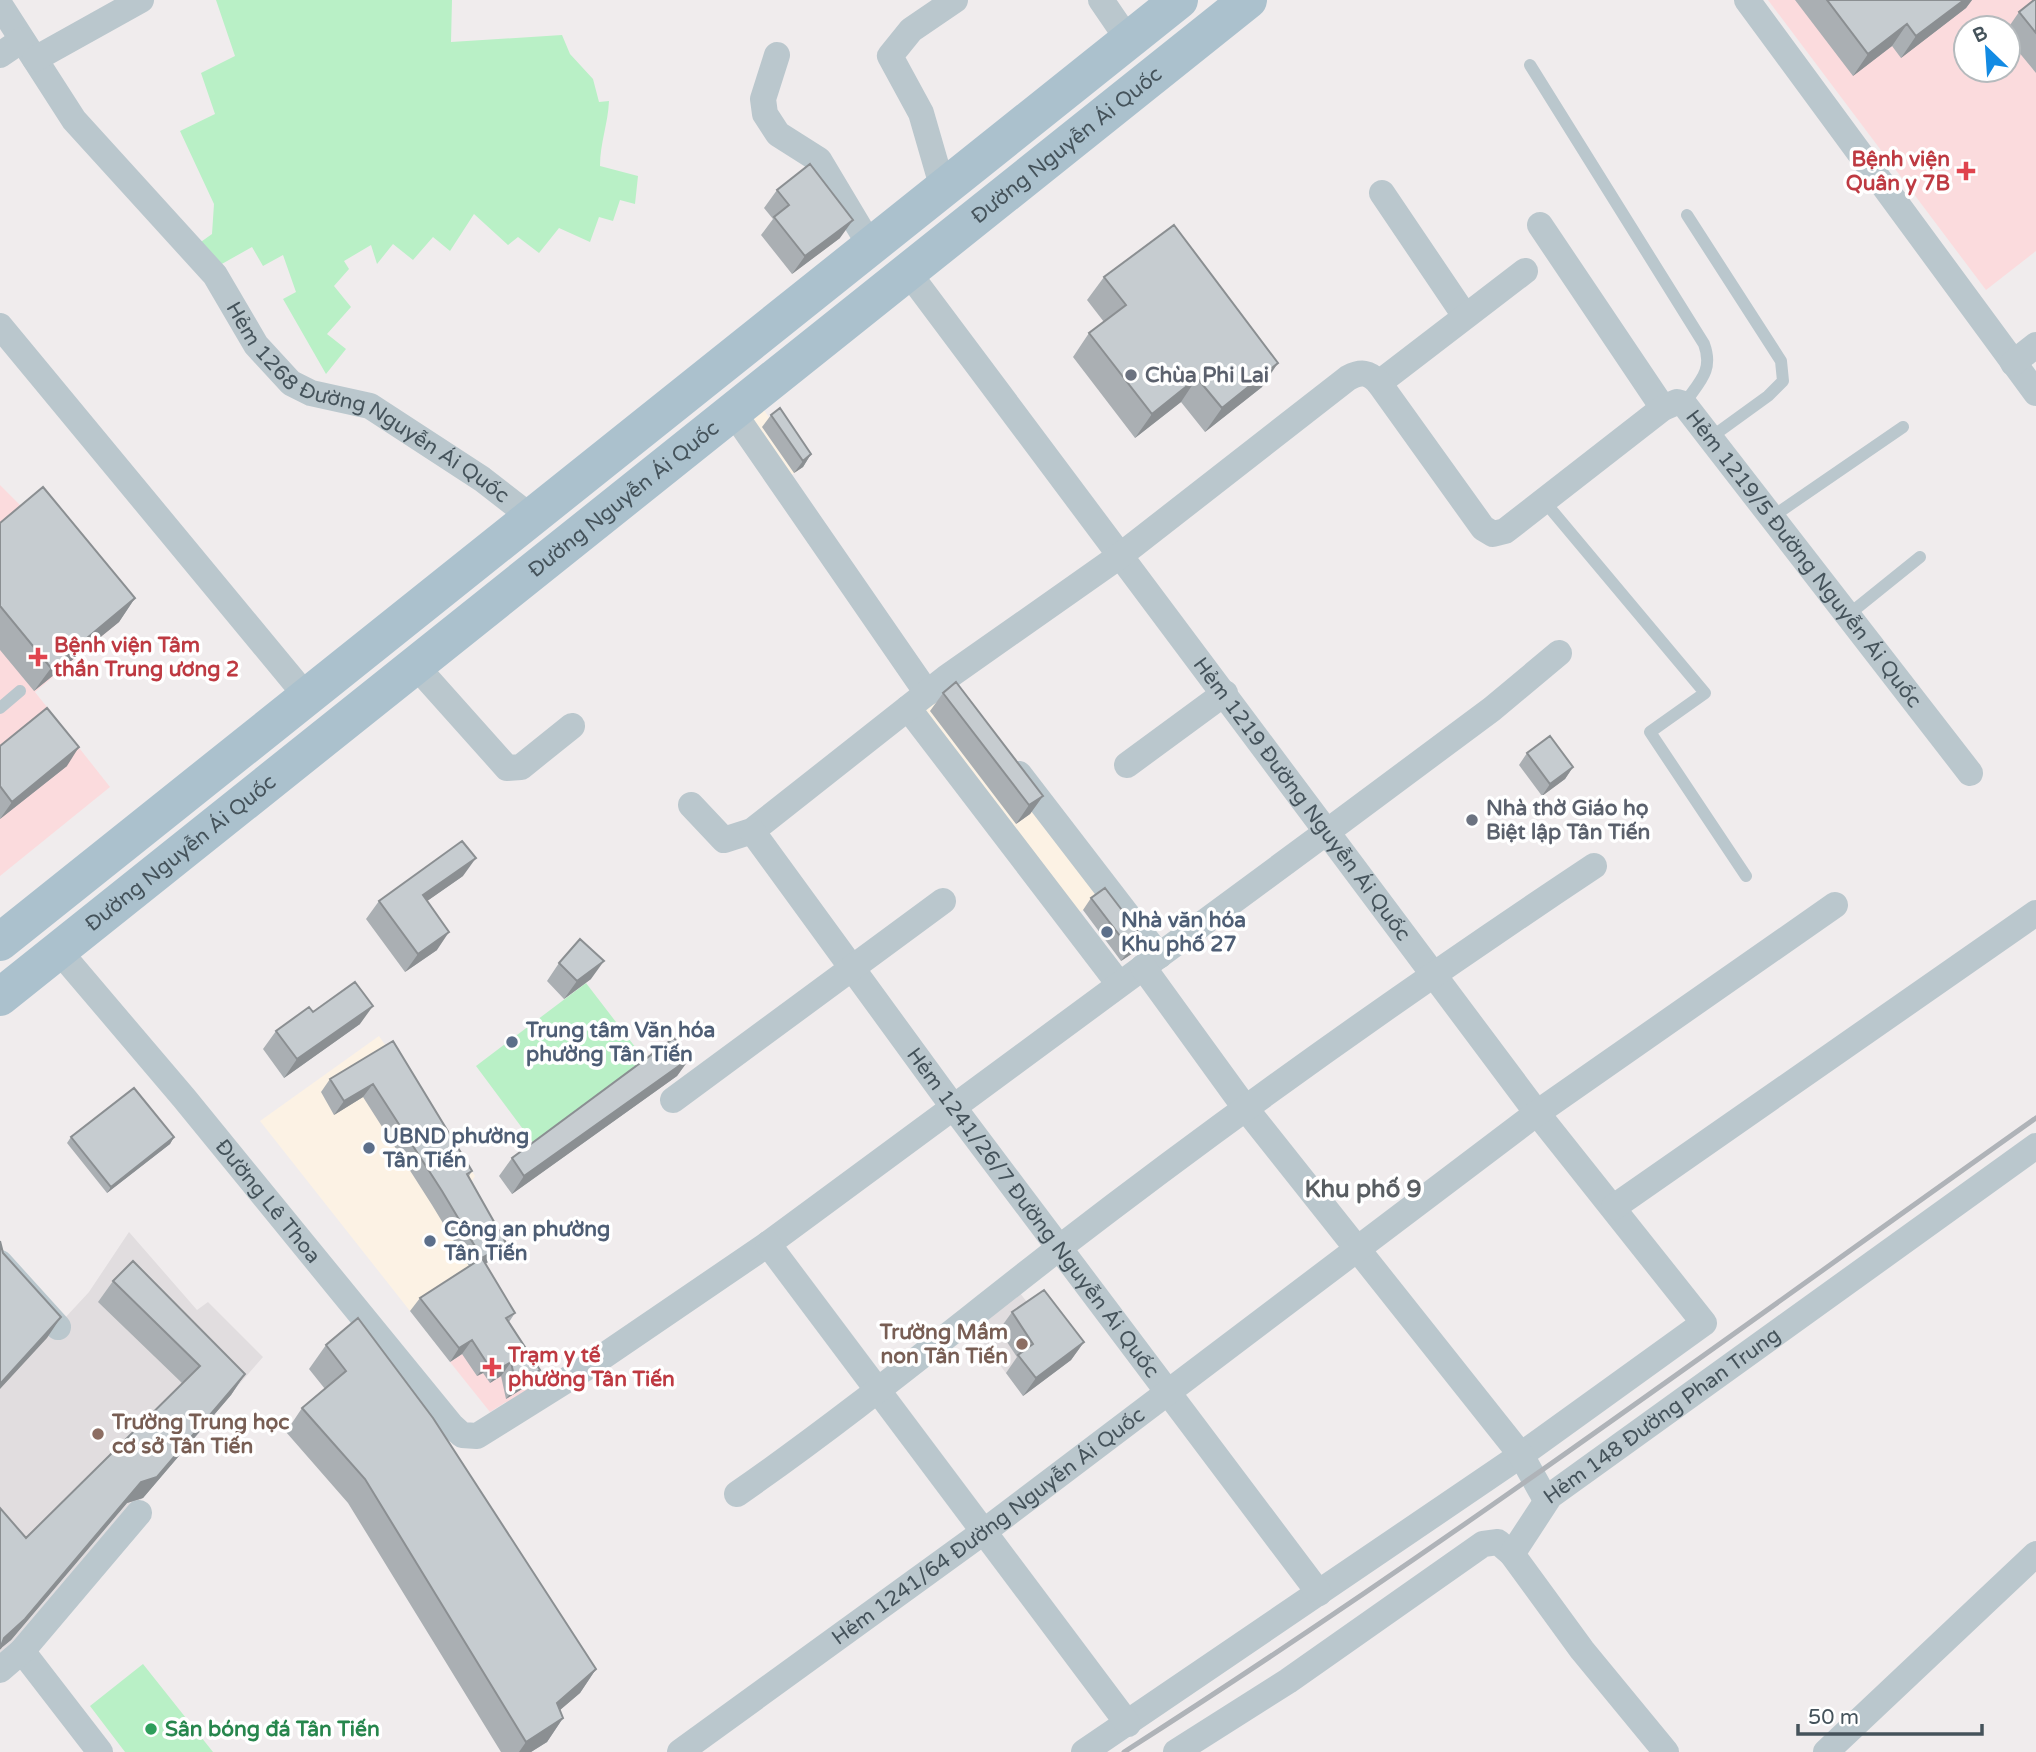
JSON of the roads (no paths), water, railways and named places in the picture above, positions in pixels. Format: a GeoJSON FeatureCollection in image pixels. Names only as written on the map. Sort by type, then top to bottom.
{"type":"FeatureCollection","features":[{"type":"Feature","properties":{"kind":"main road","name":"Đường Nguyễn Ái Quốc"},"geometry":{"type":"LineString","coordinates":[[0,942],[1180,0]]}},
{"type":"Feature","properties":{"kind":"main road","name":"Đường Nguyễn Ái Quốc"},"geometry":{"type":"LineString","coordinates":[[0,997],[1248,0]]}},
{"type":"Feature","properties":{"kind":"main road"},"geometry":{"type":"LineString","coordinates":[[31,918],[59,951]]}},
{"type":"Feature","properties":{"kind":"street"},"geometry":{"type":"LineString","coordinates":[[0,55],[29,50],[141,0]]}},
{"type":"Feature","properties":{"kind":"street"},"geometry":{"type":"LineString","coordinates":[[943,189],[921,113],[890,56],[911,30],[955,0]]}},
{"type":"Feature","properties":{"kind":"street"},"geometry":{"type":"LineString","coordinates":[[1101,0],[1129,41]]}},
{"type":"Feature","properties":{"kind":"street"},"geometry":{"type":"LineString","coordinates":[[1747,0],[2036,393]]}},
{"type":"Feature","properties":{"kind":"street","name":"Hẻm 1268 Đường Nguyễn Ái Quốc"},"geometry":{"type":"LineString","coordinates":[[0,5],[74,120],[215,275],[256,345],[291,383],[311,393],[370,406],[482,479],[531,517]]}},
{"type":"Feature","properties":{"kind":"street"},"geometry":{"type":"LineString","coordinates":[[777,55],[763,99],[765,114],[778,134],[819,160],[871,247]]}},
{"type":"Feature","properties":{"kind":"street"},"geometry":{"type":"LineString","coordinates":[[1382,193],[1465,316]]}},
{"type":"Feature","properties":{"kind":"street"},"geometry":{"type":"LineString","coordinates":[[1540,225],[1674,406]]}},
{"type":"Feature","properties":{"kind":"street"},"geometry":{"type":"LineString","coordinates":[[691,805],[719,838],[729,840],[752,831],[927,693],[1121,555],[1348,379],[1364,373],[1379,383],[1525,271]]}},
{"type":"Feature","properties":{"kind":"street","name":"Hẻm 1219 Đường Nguyễn Ái Quốc"},"geometry":{"type":"LineString","coordinates":[[908,272],[1537,1113],[1704,1323],[1521,1455]]}},
{"type":"Feature","properties":{"kind":"street"},"geometry":{"type":"LineString","coordinates":[[0,326],[307,697]]}},
{"type":"Feature","properties":{"kind":"street"},"geometry":{"type":"LineString","coordinates":[[2013,363],[2036,345]]}},
{"type":"Feature","properties":{"kind":"street","name":"Hẻm 1219/5 Đường Nguyễn Ái Quốc"},"geometry":{"type":"LineString","coordinates":[[1379,383],[1488,532],[1505,531],[1674,406],[1710,439],[1970,773]]}},
{"type":"Feature","properties":{"kind":"street"},"geometry":{"type":"LineString","coordinates":[[733,412],[927,693],[1119,984]]}},
{"type":"Feature","properties":{"kind":"street"},"geometry":{"type":"LineString","coordinates":[[1128,1724],[982,1533],[768,1244],[1492,709],[1559,653]]}},
{"type":"Feature","properties":{"kind":"street"},"geometry":{"type":"LineString","coordinates":[[415,665],[507,768],[521,767],[572,726]]}},
{"type":"Feature","properties":{"kind":"street"},"geometry":{"type":"LineString","coordinates":[[927,693],[962,699]]}},
{"type":"Feature","properties":{"kind":"street"},"geometry":{"type":"LineString","coordinates":[[1128,765],[1225,693]]}},
{"type":"Feature","properties":{"kind":"street"},"geometry":{"type":"LineString","coordinates":[[1003,753],[1151,962],[1246,1110],[1358,1247],[1521,1455],[1546,1500]]}},
{"type":"Feature","properties":{"kind":"street","name":"Hẻm 1241/26/7 Đường Nguyễn Ái Quốc"},"geometry":{"type":"LineString","coordinates":[[752,831],[954,1108],[1319,1593]]}},
{"type":"Feature","properties":{"kind":"street"},"geometry":{"type":"LineString","coordinates":[[737,1494],[877,1392],[1061,1247],[1246,1110],[1433,973],[1594,866]]}},
{"type":"Feature","properties":{"kind":"street"},"geometry":{"type":"LineString","coordinates":[[673,1100],[943,901]]}},
{"type":"Feature","properties":{"kind":"street","name":"Hẻm 1241/64 Đường Nguyễn Ái Quốc"},"geometry":{"type":"LineString","coordinates":[[680,1752],[982,1533],[1537,1113],[1835,905]]}},
{"type":"Feature","properties":{"kind":"street"},"geometry":{"type":"LineString","coordinates":[[1614,1207],[2036,913]]}},
{"type":"Feature","properties":{"kind":"street","name":"Đường Lê Thoa"},"geometry":{"type":"LineString","coordinates":[[59,951],[184,1098],[451,1426],[462,1435],[483,1434],[589,1366],[768,1244]]}},
{"type":"Feature","properties":{"kind":"street","name":"Hẻm 148 Đường Phan Trung"},"geometry":{"type":"LineString","coordinates":[[1512,1554],[1546,1500],[2036,1146]]}},
{"type":"Feature","properties":{"kind":"street"},"geometry":{"type":"LineString","coordinates":[[0,1263],[58,1327]]}},
{"type":"Feature","properties":{"kind":"street"},"geometry":{"type":"LineString","coordinates":[[1084,1752],[1521,1455]]}},
{"type":"Feature","properties":{"kind":"street"},"geometry":{"type":"LineString","coordinates":[[0,1670],[22,1651],[139,1513]]}},
{"type":"Feature","properties":{"kind":"street"},"geometry":{"type":"LineString","coordinates":[[1176,1752],[1288,1681],[1483,1544],[1498,1542],[1512,1554],[1582,1650],[1666,1752]]}},
{"type":"Feature","properties":{"kind":"street"},"geometry":{"type":"LineString","coordinates":[[1826,1752],[2036,1554]]}},
{"type":"Feature","properties":{"kind":"street"},"geometry":{"type":"LineString","coordinates":[[22,1651],[100,1752]]}},
{"type":"Feature","properties":{"kind":"lane"},"geometry":{"type":"LineString","coordinates":[[1530,65],[1704,344],[1709,359],[1706,372],[1674,406]]}},
{"type":"Feature","properties":{"kind":"lane"},"geometry":{"type":"LineString","coordinates":[[1687,215],[1781,361],[1784,371],[1783,381],[1768,396],[1710,439]]}},
{"type":"Feature","properties":{"kind":"lane"},"geometry":{"type":"LineString","coordinates":[[1772,517],[1903,427]]}},
{"type":"Feature","properties":{"kind":"lane"},"geometry":{"type":"LineString","coordinates":[[1544,501],[1704,692],[1650,732],[1746,876]]}},
{"type":"Feature","properties":{"kind":"lane"},"geometry":{"type":"LineString","coordinates":[[1848,615],[1920,557]]}},
{"type":"Feature","properties":{"kind":"lane"},"geometry":{"type":"LineString","coordinates":[[0,708],[20,691]]}},
{"type":"Feature","properties":{"kind":"railway"},"geometry":{"type":"LineString","coordinates":[[1124,1752],[1356,1599],[1470,1520],[2036,1118]]}},
{"type":"Feature","properties":{"kind":"place","name":"Bệnh viện Quân y 7B"},"geometry":{"type":"Point","coordinates":[1966,171]}},
{"type":"Feature","properties":{"kind":"place","name":"Chùa Phi Lai"},"geometry":{"type":"Point","coordinates":[1131,375]}},
{"type":"Feature","properties":{"kind":"place","name":"Bệnh viện Tâm thần Trung ương 2"},"geometry":{"type":"Point","coordinates":[38,657]}},
{"type":"Feature","properties":{"kind":"place","name":"Nhà thờ Giáo họ Biệt lập Tân Tiến"},"geometry":{"type":"Point","coordinates":[1472,820]}},
{"type":"Feature","properties":{"kind":"place","name":"Nhà văn hóa Khu phố 27"},"geometry":{"type":"Point","coordinates":[1107,932]}},
{"type":"Feature","properties":{"kind":"place","name":"Trung tâm Văn hóa phường Tân Tiến"},"geometry":{"type":"Point","coordinates":[512,1042]}},
{"type":"Feature","properties":{"kind":"place","name":"UBND phường Tân Tiến"},"geometry":{"type":"Point","coordinates":[369,1148]}},
{"type":"Feature","properties":{"kind":"place","name":"Công an phường Tân Tiến"},"geometry":{"type":"Point","coordinates":[430,1241]}},
{"type":"Feature","properties":{"kind":"place","name":"Trường Mầm non Tân Tiến"},"geometry":{"type":"Point","coordinates":[1022,1344]}},
{"type":"Feature","properties":{"kind":"place","name":"Trạm y tế phường Tân Tiến"},"geometry":{"type":"Point","coordinates":[492,1367]}},
{"type":"Feature","properties":{"kind":"place","name":"Trường Trung học cơ sở Tân Tiến"},"geometry":{"type":"Point","coordinates":[98,1434]}},
{"type":"Feature","properties":{"kind":"place","name":"Sân bóng đá Tân Tiến"},"geometry":{"type":"Point","coordinates":[151,1729]}},
{"type":"Feature","properties":{"kind":"district","name":"Khu phố 9"},"geometry":{"type":"Point","coordinates":[1363,1189]}}]}
